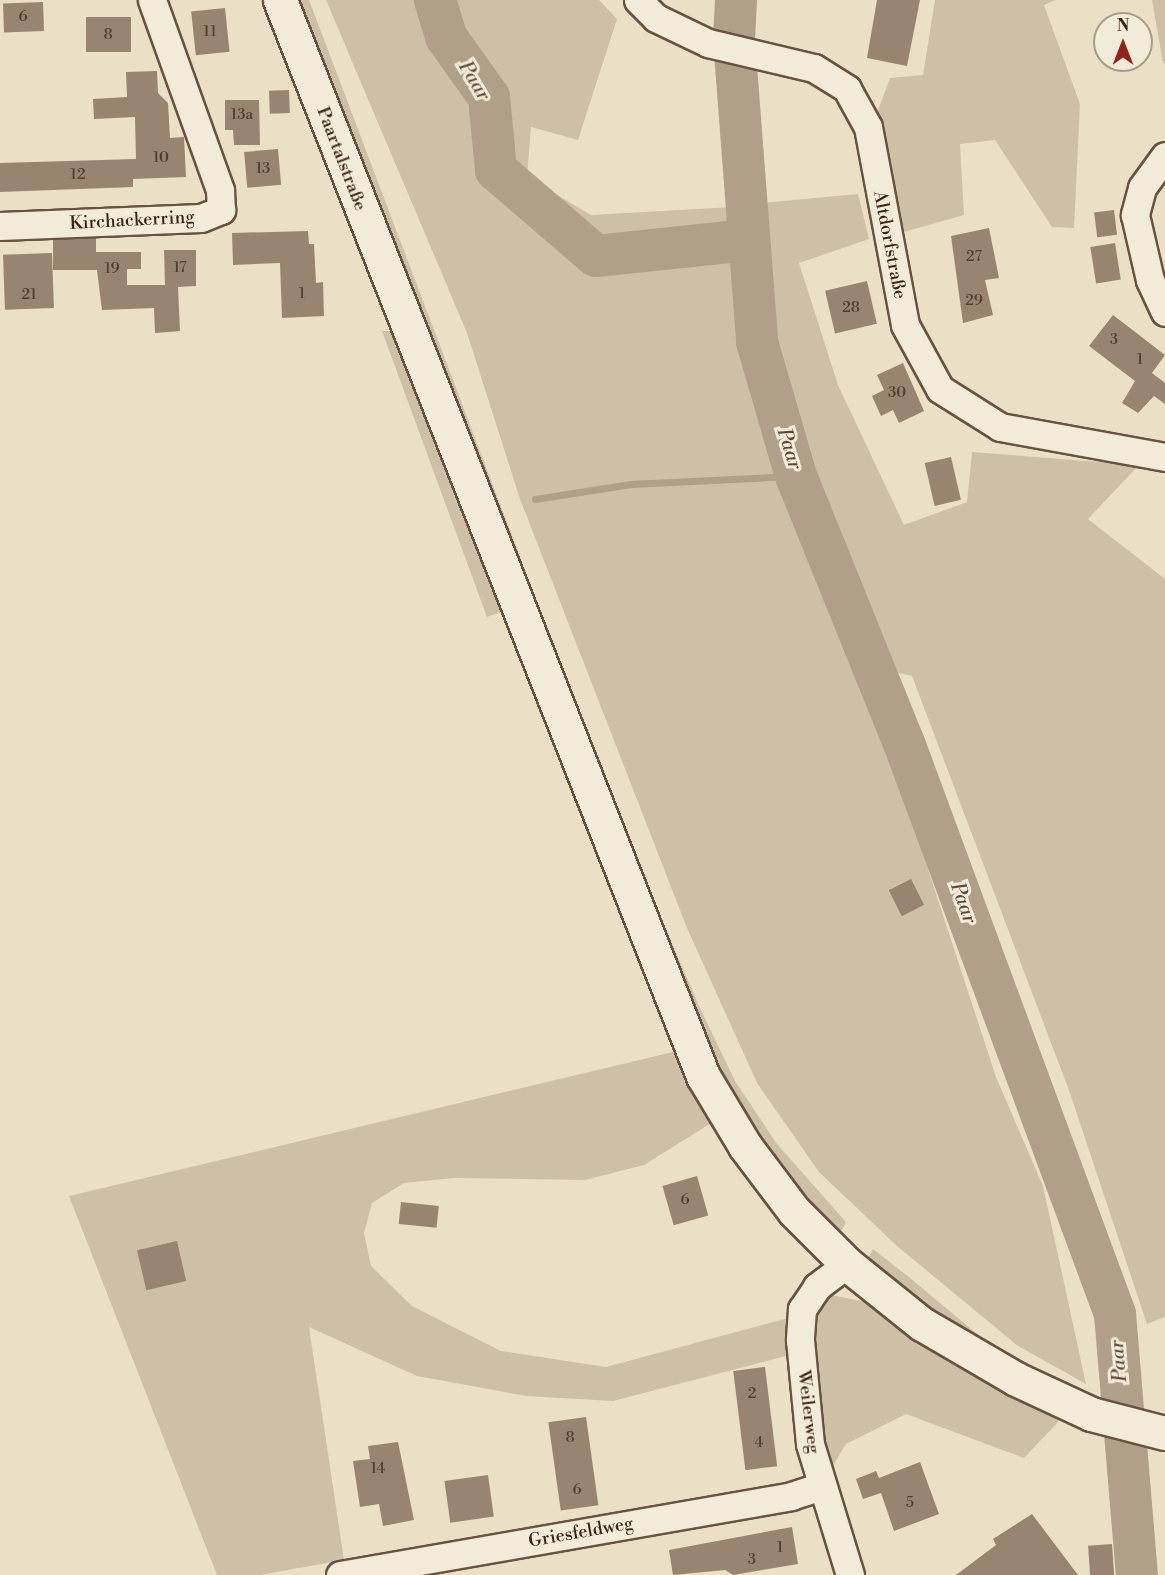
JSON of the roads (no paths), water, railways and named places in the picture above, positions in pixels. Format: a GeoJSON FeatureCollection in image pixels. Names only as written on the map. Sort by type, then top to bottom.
{"type":"FeatureCollection","features":[{"type":"Feature","properties":{"kind":"main road","name":"Paartalstraße"},"geometry":{"type":"LineString","coordinates":[[280,0],[402,318],[703,1076],[745,1146],[794,1211],[847,1264],[922,1324],[1016,1379],[1090,1414],[1165,1433]]}},
{"type":"Feature","properties":{"kind":"street","name":"Kirchackerring"},"geometry":{"type":"LineString","coordinates":[[0,226],[201,218],[221,210],[220,190],[152,0]]}},
{"type":"Feature","properties":{"kind":"street","name":"Altdorfstraße"},"geometry":{"type":"LineString","coordinates":[[638,0],[656,18],[708,43],[814,68],[848,89],[868,127],[905,325],[940,389],[1000,427],[1165,457]]}},
{"type":"Feature","properties":{"kind":"street"},"geometry":{"type":"LineString","coordinates":[[1165,156],[1142,188],[1135,215],[1150,280],[1165,312]]}},
{"type":"Feature","properties":{"kind":"street","name":"Weilerweg"},"geometry":{"type":"LineString","coordinates":[[847,1264],[817,1287],[802,1309],[800,1340],[810,1444],[850,1575]]}},
{"type":"Feature","properties":{"kind":"street","name":"Griesfeldweg"},"geometry":{"type":"LineString","coordinates":[[340,1575],[448,1566],[791,1496],[821,1486]]}},
{"type":"Feature","properties":{"kind":"waterway","name":"Paar"},"geometry":{"type":"LineString","coordinates":[[435,0],[446,37],[489,97],[496,170],[596,256],[748,240]]}},
{"type":"Feature","properties":{"kind":"waterway","name":"Paar"},"geometry":{"type":"LineString","coordinates":[[736,0],[734,40],[757,342],[796,476],[904,743],[1115,1314],[1137,1575]]}},
{"type":"Feature","properties":{"kind":"waterway"},"geometry":{"type":"LineString","coordinates":[[535,499],[631,484],[796,476]]}}]}
